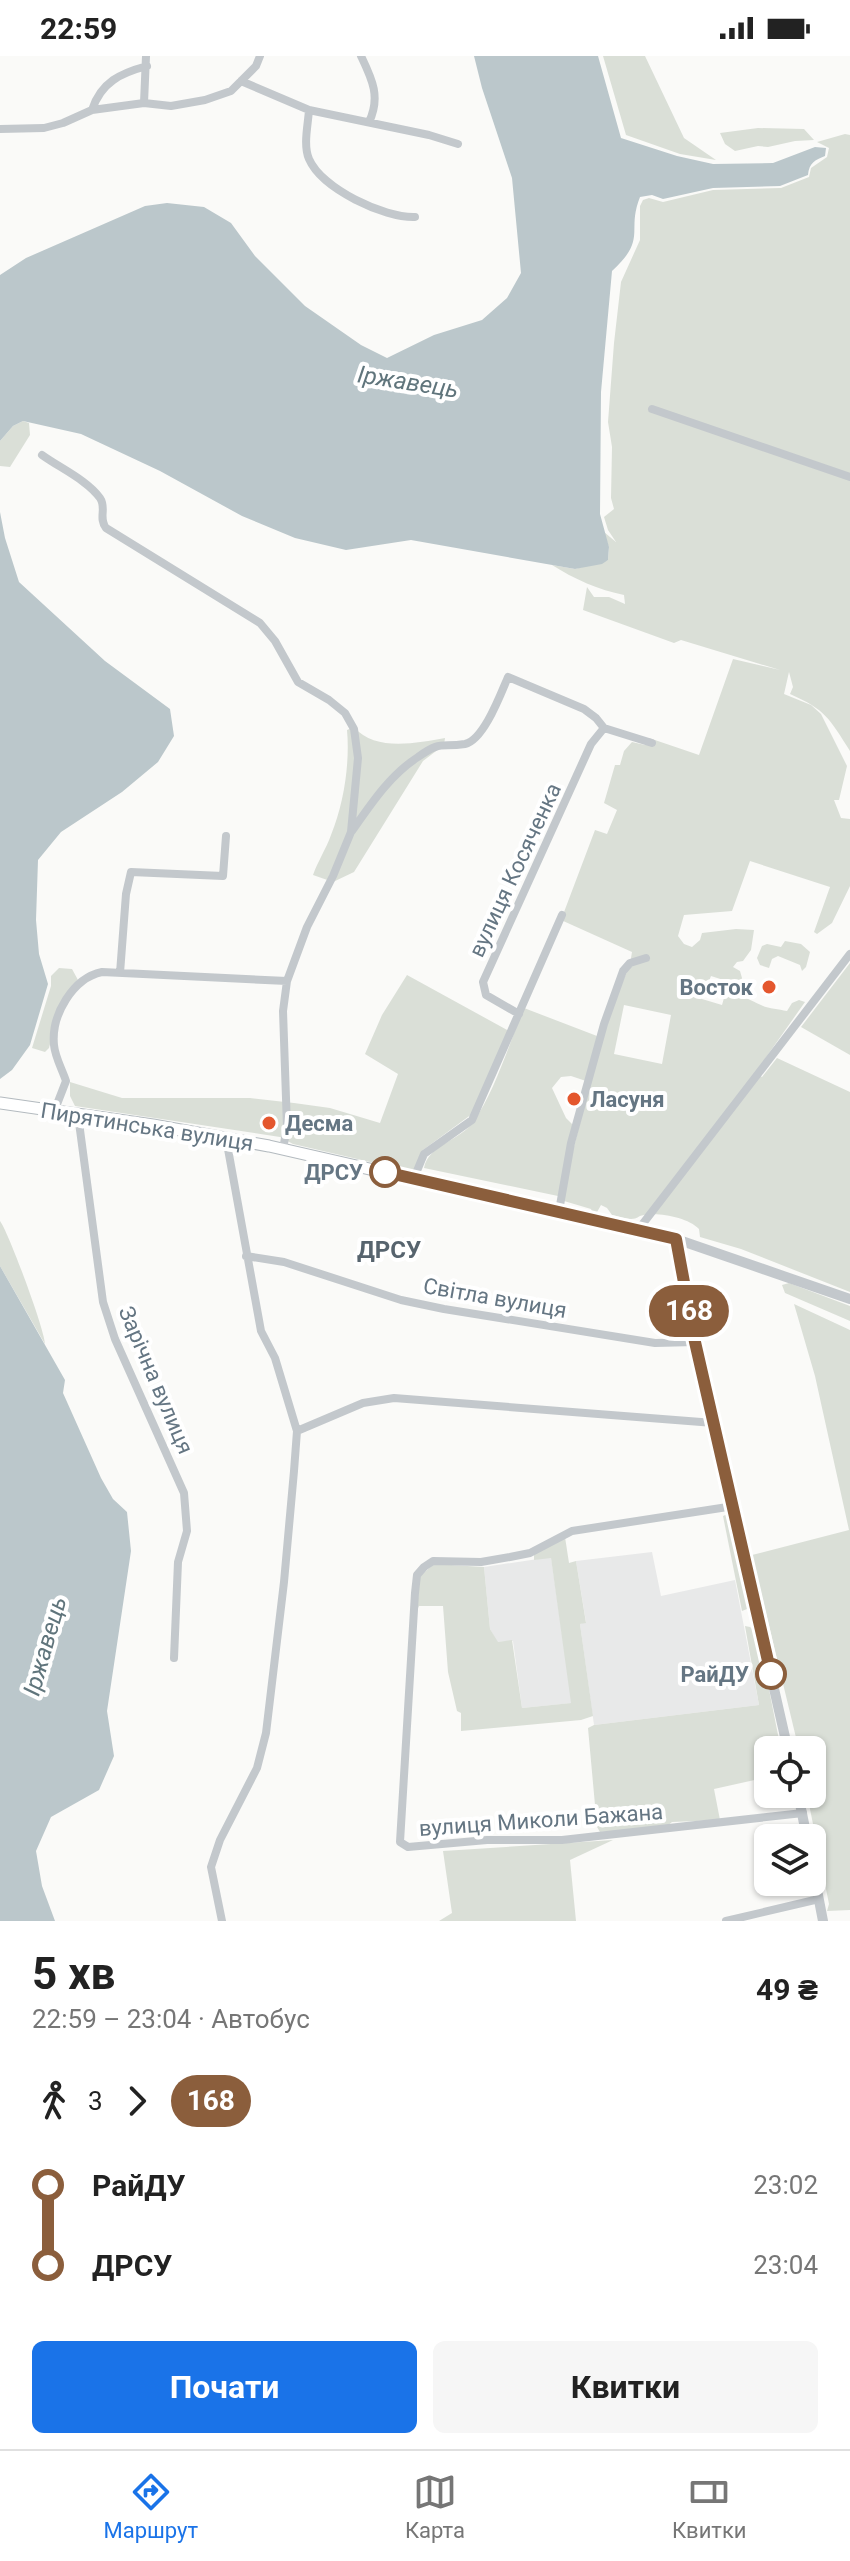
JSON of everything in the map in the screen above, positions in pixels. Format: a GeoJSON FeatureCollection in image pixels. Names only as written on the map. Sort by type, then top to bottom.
{"type":"FeatureCollection","features":[{"type":"Feature","properties":{"kind":"main road","name":"Пирятинська вулиця"},"geometry":{"type":"LineString","coordinates":[[0,1103],[283,1149],[676,1239]]}},
{"type":"Feature","properties":{"kind":"street"},"geometry":{"type":"LineString","coordinates":[[0,129],[44,128],[92,110],[144,103],[171,106],[205,100],[231,91],[256,66],[260,56]]}},
{"type":"Feature","properties":{"kind":"street"},"geometry":{"type":"LineString","coordinates":[[361,56],[375,90],[374,111],[369,122]]}},
{"type":"Feature","properties":{"kind":"street"},"geometry":{"type":"LineString","coordinates":[[144,103],[147,61]]}},
{"type":"Feature","properties":{"kind":"street"},"geometry":{"type":"LineString","coordinates":[[92,110],[96,98],[109,81],[147,61]]}},
{"type":"Feature","properties":{"kind":"street"},"geometry":{"type":"LineString","coordinates":[[241,81],[309,110],[458,144]]}},
{"type":"Feature","properties":{"kind":"street"},"geometry":{"type":"LineString","coordinates":[[309,110],[306,143],[309,159],[321,177],[385,213],[415,217]]}},
{"type":"Feature","properties":{"kind":"street"},"geometry":{"type":"LineString","coordinates":[[652,409],[850,477]]}},
{"type":"Feature","properties":{"kind":"street"},"geometry":{"type":"LineString","coordinates":[[42,455],[100,498],[101,520],[106,528],[260,623],[275,641],[298,682],[345,713],[354,729],[358,758],[351,832]]}},
{"type":"Feature","properties":{"kind":"street"},"geometry":{"type":"LineString","coordinates":[[283,1149],[287,1127],[283,1011],[287,981],[307,927],[351,832],[401,768],[437,745],[472,741],[486,724],[508,677],[584,709],[604,728],[652,743]]}},
{"type":"Feature","properties":{"kind":"street","name":"вулиця Косяченка"},"geometry":{"type":"LineString","coordinates":[[519,1014],[486,995],[483,982],[591,744],[604,728]]}},
{"type":"Feature","properties":{"kind":"street"},"geometry":{"type":"LineString","coordinates":[[120,973],[126,894],[131,872],[223,876],[226,836]]}},
{"type":"Feature","properties":{"kind":"street"},"geometry":{"type":"LineString","coordinates":[[414,1178],[424,1154],[472,1120],[562,915]]}},
{"type":"Feature","properties":{"kind":"street"},"geometry":{"type":"LineString","coordinates":[[638,1230],[850,954]]}},
{"type":"Feature","properties":{"kind":"street"},"geometry":{"type":"LineString","coordinates":[[559,1211],[571,1143],[604,1024],[623,971],[630,963],[646,958]]}},
{"type":"Feature","properties":{"kind":"street"},"geometry":{"type":"LineString","coordinates":[[54,1112],[66,1081],[54,1049],[54,1037],[63,1006],[73,989],[90,974],[102,972],[287,981]]}},
{"type":"Feature","properties":{"kind":"street","name":"Зарічна вулиця"},"geometry":{"type":"LineString","coordinates":[[78,1115],[103,1302],[115,1339],[184,1493],[187,1531],[178,1562],[174,1658]]}},
{"type":"Feature","properties":{"kind":"street"},"geometry":{"type":"LineString","coordinates":[[222,1921],[211,1867],[220,1840],[257,1768],[266,1733],[284,1582],[297,1431],[275,1358],[261,1331],[226,1138]]}},
{"type":"Feature","properties":{"kind":"street"},"geometry":{"type":"LineString","coordinates":[[676,1239],[695,1342],[785,1736]]}},
{"type":"Feature","properties":{"kind":"street","name":"Пирятинська вулиця"},"geometry":{"type":"LineString","coordinates":[[676,1239],[850,1299]]}},
{"type":"Feature","properties":{"kind":"street","name":"Світла вулиця"},"geometry":{"type":"LineString","coordinates":[[246,1256],[284,1262],[401,1300],[473,1314],[655,1343],[695,1342]]}},
{"type":"Feature","properties":{"kind":"street"},"geometry":{"type":"LineString","coordinates":[[297,1431],[363,1403],[394,1398],[714,1423]]}},
{"type":"Feature","properties":{"kind":"street","name":"вулиця Миколи Бажана"},"geometry":{"type":"LineString","coordinates":[[734,1506],[572,1531],[530,1553],[510,1557],[481,1562],[433,1561],[424,1567],[417,1575],[415,1593],[400,1842],[408,1847],[487,1840],[562,1840],[803,1813]]}},
{"type":"Feature","properties":{"kind":"street"},"geometry":{"type":"LineString","coordinates":[[802,1808],[805,1824]]}},
{"type":"Feature","properties":{"kind":"street"},"geometry":{"type":"LineString","coordinates":[[818,1896],[823,1921]]}},
{"type":"Feature","properties":{"kind":"street"},"geometry":{"type":"LineString","coordinates":[[726,1921],[819,1899]]}},
{"type":"Feature","properties":{"kind":"shaded area"},"geometry":{"type":"Polygon","coordinates":[[[603,56],[645,56],[684,138],[716,160],[680,154],[626,135],[603,56]]]}},
{"type":"Feature","properties":{"kind":"shaded area"},"geometry":{"type":"Polygon","coordinates":[[[758,128],[804,129],[814,140],[735,151],[725,144],[720,133],[758,128]]]}},
{"type":"Feature","properties":{"kind":"shaded area"},"geometry":{"type":"Polygon","coordinates":[[[850,135],[850,751],[826,716],[812,705],[790,694],[793,687],[789,672],[784,694],[811,705],[821,714],[847,766],[839,800],[834,800],[841,818],[850,819],[850,886],[832,923],[817,934],[814,932],[830,887],[750,861],[732,911],[684,915],[678,936],[684,944],[692,947],[700,940],[702,933],[754,930],[751,950],[743,961],[733,967],[740,971],[742,978],[739,985],[711,976],[702,999],[722,1005],[724,998],[738,996],[787,1011],[792,1003],[799,1000],[805,1002],[755,1073],[762,1077],[777,1058],[850,1092],[850,1292],[741,1249],[700,1237],[699,1229],[694,1225],[673,1216],[657,1214],[627,1219],[612,1215],[601,1205],[593,1214],[591,1209],[564,1201],[566,1178],[605,1025],[632,952],[561,920],[595,830],[607,834],[617,810],[604,803],[615,765],[620,765],[624,751],[632,742],[645,745],[649,738],[699,755],[733,659],[780,670],[681,640],[674,643],[583,610],[587,587],[594,597],[609,597],[625,604],[624,595],[587,583],[552,565],[575,569],[608,560],[609,548],[604,532],[616,542],[604,517],[614,509],[608,422],[614,343],[621,282],[640,240],[640,206],[643,200],[649,198],[663,202],[713,190],[781,188],[809,177],[811,168],[827,157],[829,148],[817,142],[850,135]],[[624,1005],[614,1054],[662,1064],[671,1015],[624,1005]]]}},
{"type":"Feature","properties":{"kind":"shaded area"},"geometry":{"type":"Polygon","coordinates":[[[23,421],[29,423],[30,435],[10,467],[0,466],[0,441],[13,426],[23,421]]]}},
{"type":"Feature","properties":{"kind":"shaded area"},"geometry":{"type":"Polygon","coordinates":[[[354,727],[363,735],[384,743],[445,738],[444,745],[423,761],[354,872],[333,882],[313,875],[329,840],[343,796],[347,730],[354,727]]]}},
{"type":"Feature","properties":{"kind":"shaded area"},"geometry":{"type":"Polygon","coordinates":[[[785,941],[801,944],[810,952],[802,971],[800,965],[778,956],[772,959],[769,968],[760,965],[757,958],[762,946],[781,947],[785,941]]]}},
{"type":"Feature","properties":{"kind":"shaded area"},"geometry":{"type":"Polygon","coordinates":[[[850,963],[850,1055],[801,1027],[850,963]]]}},
{"type":"Feature","properties":{"kind":"shaded area"},"geometry":{"type":"Polygon","coordinates":[[[59,968],[72,969],[78,980],[60,1005],[49,1048],[45,1052],[32,1048],[51,986],[51,976],[59,968]]]}},
{"type":"Feature","properties":{"kind":"shaded area"},"geometry":{"type":"Polygon","coordinates":[[[407,975],[509,1031],[472,1114],[423,1150],[413,1172],[293,1144],[280,1137],[75,1106],[70,1096],[70,1082],[122,1098],[250,1098],[330,1108],[380,1123],[398,1074],[365,1054],[382,1015],[407,975]]]}},
{"type":"Feature","properties":{"kind":"shaded area"},"geometry":{"type":"Polygon","coordinates":[[[524,1008],[597,1036],[586,1081],[571,1076],[561,1077],[552,1088],[566,1118],[574,1126],[558,1196],[424,1168],[432,1154],[468,1128],[481,1110],[524,1008]]]}},
{"type":"Feature","properties":{"kind":"shaded area"},"geometry":{"type":"Polygon","coordinates":[[[0,1221],[26,1282],[45,1344],[0,1266],[0,1221]]]}},
{"type":"Feature","properties":{"kind":"shaded area"},"geometry":{"type":"Polygon","coordinates":[[[789,1283],[850,1306],[850,1321],[785,1293],[782,1285],[789,1283]]]}},
{"type":"Feature","properties":{"kind":"shaded area"},"geometry":{"type":"Polygon","coordinates":[[[794,1304],[850,1330],[850,1910],[827,1911],[826,1824],[813,1824],[810,1808],[826,1808],[826,1736],[796,1736],[752,1555],[849,1530],[815,1376],[794,1304]]]}},
{"type":"Feature","properties":{"kind":"shaded area"},"geometry":{"type":"Polygon","coordinates":[[[730,1513],[748,1605],[742,1611],[723,1516],[730,1513]]]}},
{"type":"Feature","properties":{"kind":"shaded area"},"geometry":{"type":"Polygon","coordinates":[[[565,1537],[569,1563],[576,1561],[586,1623],[580,1624],[593,1716],[581,1720],[461,1731],[461,1713],[457,1711],[448,1672],[443,1606],[419,1606],[417,1610],[420,1576],[434,1564],[484,1567],[490,1629],[498,1642],[512,1640],[522,1708],[571,1703],[551,1558],[534,1560],[534,1554],[565,1537]]]}},
{"type":"Feature","properties":{"kind":"shaded area"},"geometry":{"type":"Polygon","coordinates":[[[652,1552],[661,1596],[735,1580],[759,1705],[594,1725],[580,1624],[586,1622],[576,1561],[652,1552]]]}},
{"type":"Feature","properties":{"kind":"shaded area"},"geometry":{"type":"Polygon","coordinates":[[[551,1557],[572,1703],[522,1708],[513,1641],[497,1642],[490,1629],[484,1567],[551,1557]]]}},
{"type":"Feature","properties":{"kind":"shaded area"},"geometry":{"type":"Polygon","coordinates":[[[745,1626],[758,1634],[778,1736],[754,1736],[754,1780],[714,1789],[720,1820],[672,1822],[666,1827],[600,1832],[597,1827],[588,1728],[759,1705],[745,1626]]]}},
{"type":"Feature","properties":{"kind":"shaded area"},"geometry":{"type":"Polygon","coordinates":[[[613,1840],[570,1860],[576,1921],[439,1921],[452,1913],[443,1851],[613,1840]]]}},
{"type":"Feature","properties":{"kind":"water","name":"Іржавець"},"geometry":{"type":"Polygon","coordinates":[[[474,56],[598,56],[621,138],[677,156],[713,164],[773,163],[815,147],[826,148],[825,156],[813,162],[808,175],[780,186],[713,188],[663,199],[652,195],[640,197],[630,250],[612,271],[601,392],[600,514],[609,547],[608,560],[575,569],[411,540],[346,550],[295,538],[242,516],[160,471],[81,434],[23,421],[13,426],[0,441],[0,275],[26,258],[145,206],[167,203],[204,207],[231,223],[255,256],[305,306],[361,345],[387,358],[434,335],[482,320],[507,298],[521,273],[512,178],[474,56]]]}},
{"type":"Feature","properties":{"kind":"water"},"geometry":{"type":"Polygon","coordinates":[[[0,512],[19,582],[105,661],[170,709],[174,736],[158,762],[122,792],[61,832],[38,860],[36,920],[39,954],[48,984],[30,1045],[12,1070],[0,1079],[0,512]]]}},
{"type":"Feature","properties":{"kind":"water","name":"Іржавець"},"geometry":{"type":"Polygon","coordinates":[[[0,1266],[65,1380],[63,1393],[101,1478],[113,1499],[127,1512],[131,1551],[107,1711],[114,1756],[99,1790],[51,1817],[36,1851],[42,1886],[55,1921],[0,1921],[0,1266]]]}},
{"type":"Feature","properties":{"kind":"bus line","name":"168"},"geometry":{"type":"LineString","coordinates":[[385,1172],[676,1239],[695,1342],[771,1674]]}},
{"type":"Feature","properties":{"kind":"place","name":"Восток"},"geometry":{"type":"Point","coordinates":[769,987]}},
{"type":"Feature","properties":{"kind":"place","name":"Ласуня"},"geometry":{"type":"Point","coordinates":[574,1099]}},
{"type":"Feature","properties":{"kind":"place","name":"Десма"},"geometry":{"type":"Point","coordinates":[269,1123]}},
{"type":"Feature","properties":{"kind":"place","name":"ДРСУ"},"geometry":{"type":"Point","coordinates":[385,1172]}},
{"type":"Feature","properties":{"kind":"place","name":"РайДУ"},"geometry":{"type":"Point","coordinates":[771,1674]}},
{"type":"Feature","properties":{"kind":"district","name":"ДРСУ"},"geometry":{"type":"Point","coordinates":[389,1250]}}]}
